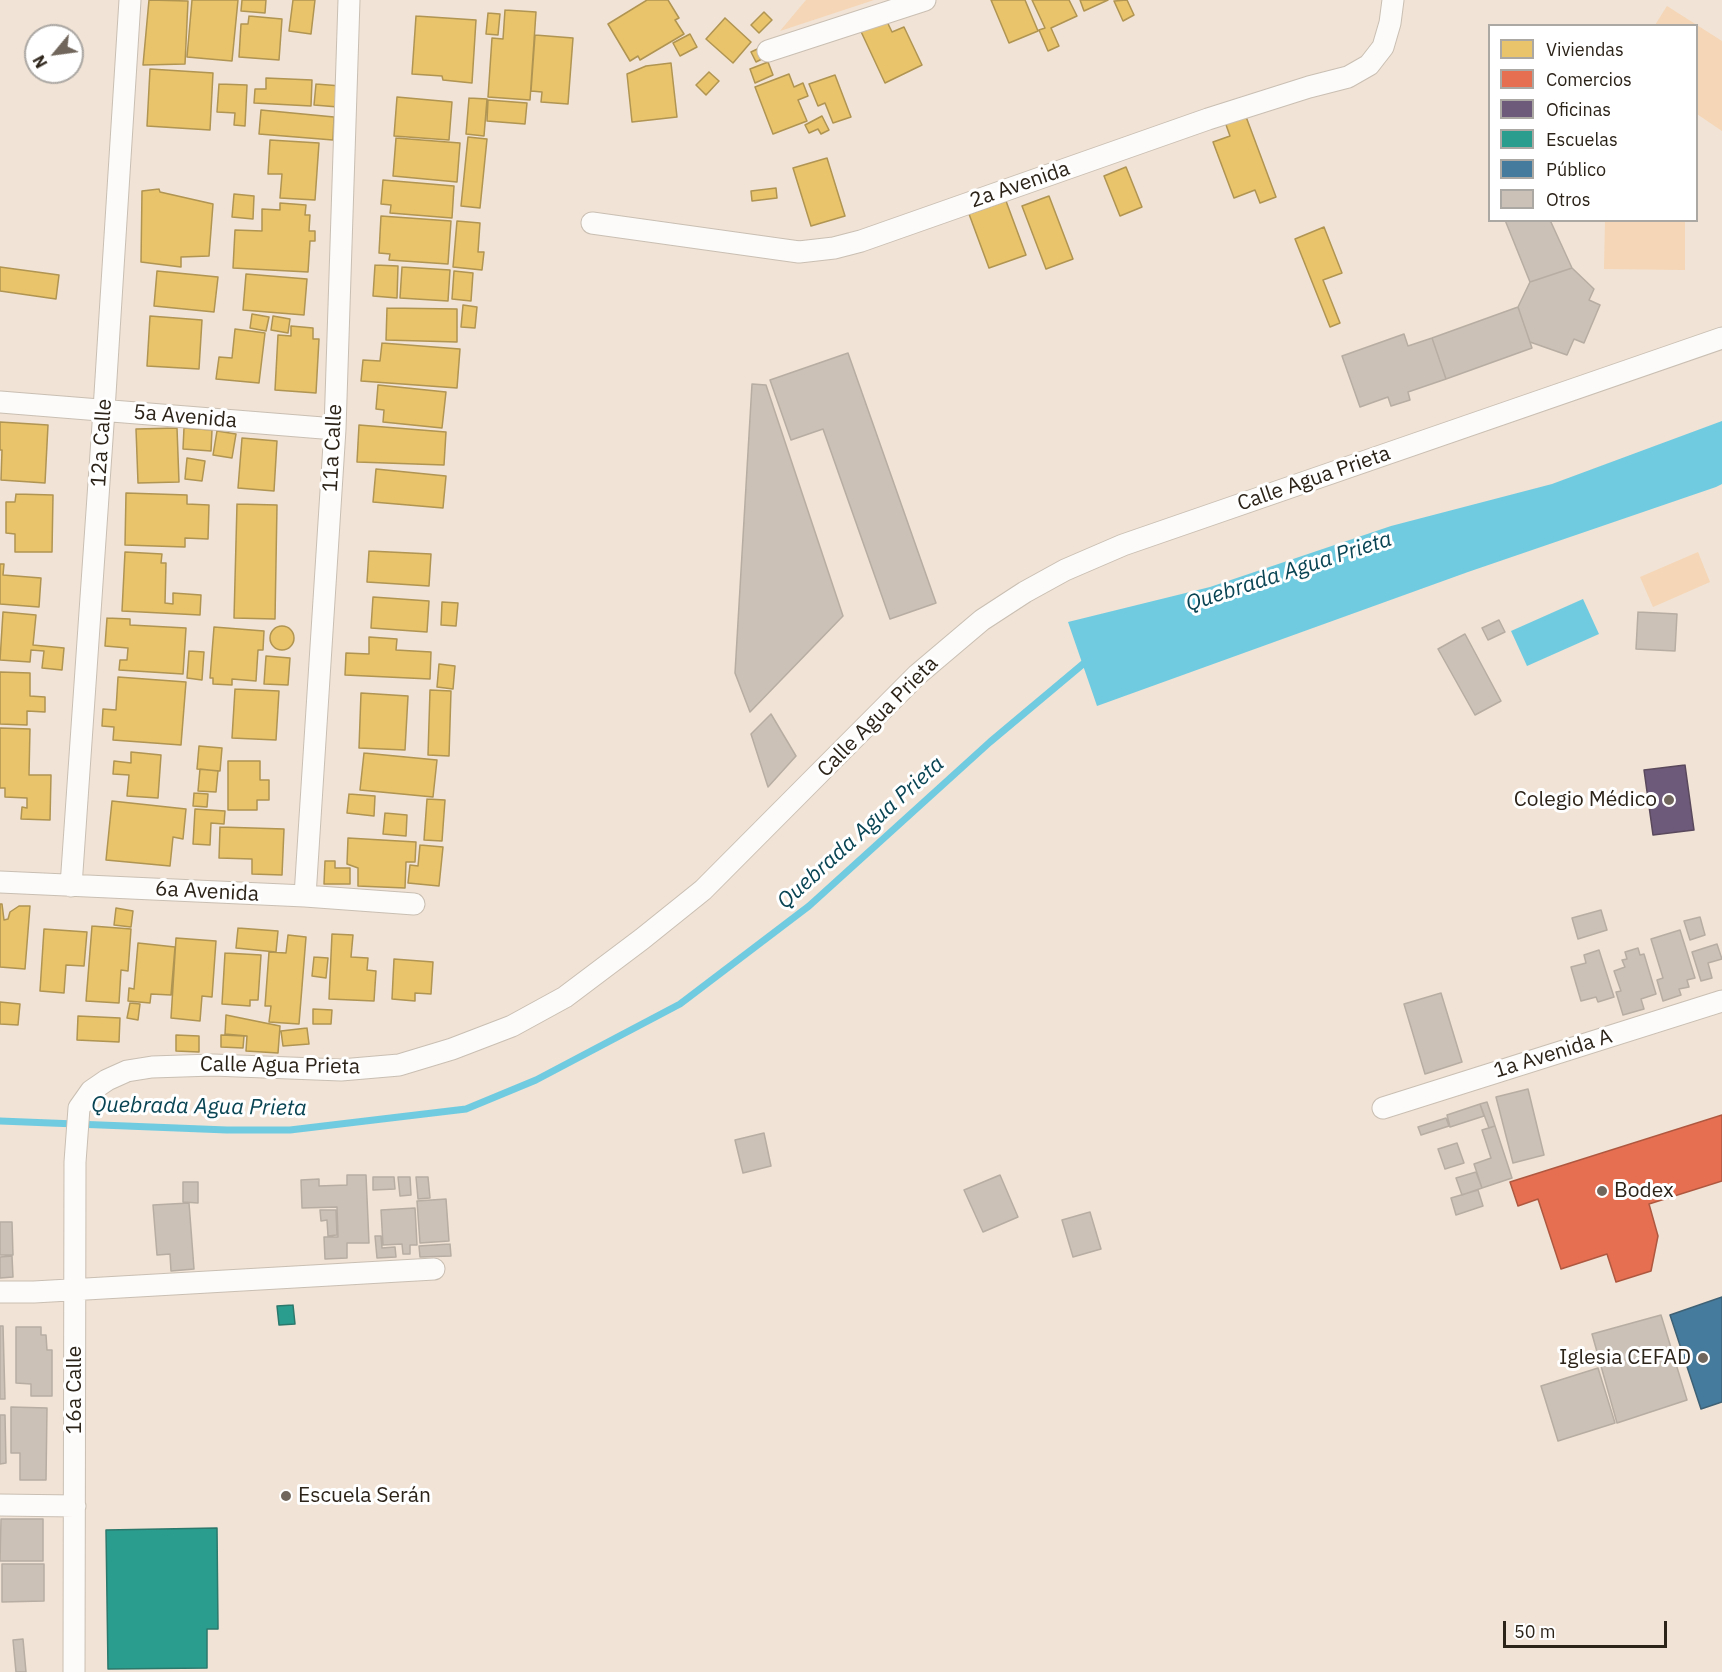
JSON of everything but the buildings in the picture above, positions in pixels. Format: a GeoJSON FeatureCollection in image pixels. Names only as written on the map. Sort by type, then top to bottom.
{"type":"FeatureCollection","features":[{"type":"Feature","properties":{"kind":"street","name":"12a Calle"},"geometry":{"type":"LineString","coordinates":[[71,886],[105,410],[130,0]]}},
{"type":"Feature","properties":{"kind":"street","name":"11a Calle"},"geometry":{"type":"LineString","coordinates":[[305,896],[335,429],[350,0]]}},
{"type":"Feature","properties":{"kind":"street"},"geometry":{"type":"LineString","coordinates":[[768,51],[925,0]]}},
{"type":"Feature","properties":{"kind":"street","name":"2a Avenida"},"geometry":{"type":"LineString","coordinates":[[592,223],[800,252],[834,248],[861,241],[1208,119],[1348,76],[1369,65],[1383,47],[1390,23],[1393,0]]}},
{"type":"Feature","properties":{"kind":"street","name":"Calle Agua Prieta"},"geometry":{"type":"LineString","coordinates":[[79,1108],[91,1091],[107,1080],[127,1071],[183,1065],[341,1070],[399,1065],[452,1049],[512,1026],[565,998],[703,890],[917,675],[982,620],[1025,591],[1123,544],[1721,339]]}},
{"type":"Feature","properties":{"kind":"street","name":"5a Avenida"},"geometry":{"type":"LineString","coordinates":[[0,402],[335,429]]}},
{"type":"Feature","properties":{"kind":"street","name":"6a Avenida"},"geometry":{"type":"LineString","coordinates":[[0,882],[305,896],[414,904]]}},
{"type":"Feature","properties":{"kind":"street","name":"1a Avenida A"},"geometry":{"type":"LineString","coordinates":[[1383,1108],[1722,1001]]}},
{"type":"Feature","properties":{"kind":"street","name":"16a Calle"},"geometry":{"type":"LineString","coordinates":[[74,1672],[75,1162],[79,1108]]}},
{"type":"Feature","properties":{"kind":"street"},"geometry":{"type":"LineString","coordinates":[[0,1292],[74,1290],[434,1269]]}},
{"type":"Feature","properties":{"kind":"street"},"geometry":{"type":"LineString","coordinates":[[0,1505],[75,1506]]}},
{"type":"Feature","properties":{"kind":"shaded area"},"geometry":{"type":"Polygon","coordinates":[[[806,0],[874,0],[780,31],[806,0]]]}},
{"type":"Feature","properties":{"kind":"shaded area"},"geometry":{"type":"Polygon","coordinates":[[[1667,6],[1695,24],[1656,24],[1667,6]]]}},
{"type":"Feature","properties":{"kind":"shaded area"},"geometry":{"type":"Polygon","coordinates":[[[1698,26],[1722,41],[1722,131],[1698,115],[1698,26]]]}},
{"type":"Feature","properties":{"kind":"shaded area"},"geometry":{"type":"Polygon","coordinates":[[[1605,222],[1685,222],[1685,270],[1604,269],[1605,222]]]}},
{"type":"Feature","properties":{"kind":"shaded area"},"geometry":{"type":"Polygon","coordinates":[[[1698,552],[1710,582],[1653,607],[1640,577],[1698,552]]]}},
{"type":"Feature","properties":{"kind":"water"},"geometry":{"type":"Polygon","coordinates":[[[1722,421],[1722,484],[1716,487],[1468,572],[1097,706],[1068,622],[1210,587],[1391,526],[1552,484],[1722,421]]]}},
{"type":"Feature","properties":{"kind":"water"},"geometry":{"type":"Polygon","coordinates":[[[1583,599],[1599,634],[1527,666],[1511,631],[1583,599]]]}},
{"type":"Feature","properties":{"kind":"waterway","name":"Quebrada Agua Prieta"},"geometry":{"type":"LineString","coordinates":[[0,1121],[227,1130],[290,1130],[466,1109],[536,1080],[680,1004],[809,906],[990,742],[1089,659]]}},
{"type":"Feature","properties":{"kind":"place","name":"Colegio Médico"},"geometry":{"type":"Point","coordinates":[1669,800]}},
{"type":"Feature","properties":{"kind":"place","name":"Bodex"},"geometry":{"type":"Point","coordinates":[1602,1191]}},
{"type":"Feature","properties":{"kind":"place","name":"Iglesia CEFAD"},"geometry":{"type":"Point","coordinates":[1703,1358]}},
{"type":"Feature","properties":{"kind":"place","name":"Escuela Serán"},"geometry":{"type":"Point","coordinates":[286,1496]}}]}
